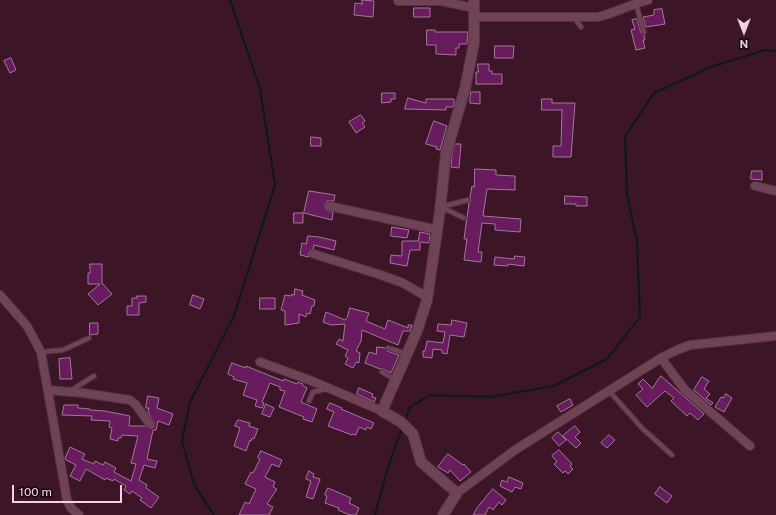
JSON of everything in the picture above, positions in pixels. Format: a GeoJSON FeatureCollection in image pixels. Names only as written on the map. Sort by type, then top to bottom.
{"type":"FeatureCollection","features":[{"type":"Feature","properties":{"kind":"street"},"geometry":{"type":"LineString","coordinates":[[398,1],[441,2],[474,8],[574,17],[598,17],[648,0]]}},
{"type":"Feature","properties":{"kind":"street"},"geometry":{"type":"LineString","coordinates":[[386,413],[396,380],[417,331],[427,297],[438,230],[446,153],[465,89],[474,43],[474,8]]}},
{"type":"Feature","properties":{"kind":"street"},"geometry":{"type":"LineString","coordinates":[[755,186],[776,191]]}},
{"type":"Feature","properties":{"kind":"street"},"geometry":{"type":"LineString","coordinates":[[329,206],[438,230]]}},
{"type":"Feature","properties":{"kind":"street"},"geometry":{"type":"LineString","coordinates":[[314,254],[388,277],[403,283],[427,297]]}},
{"type":"Feature","properties":{"kind":"street"},"geometry":{"type":"LineString","coordinates":[[0,295],[27,326],[41,352],[67,500],[71,508],[79,515]]}},
{"type":"Feature","properties":{"kind":"street"},"geometry":{"type":"LineString","coordinates":[[443,515],[457,493],[515,450],[661,358],[690,345],[776,336]]}},
{"type":"Feature","properties":{"kind":"street"},"geometry":{"type":"LineString","coordinates":[[661,358],[685,390],[750,446]]}},
{"type":"Feature","properties":{"kind":"street"},"geometry":{"type":"LineString","coordinates":[[260,362],[328,388],[386,413],[401,422],[413,434],[421,462],[457,493]]}},
{"type":"Feature","properties":{"kind":"street"},"geometry":{"type":"LineString","coordinates":[[48,390],[130,400],[136,404],[149,423]]}},
{"type":"Feature","properties":{"kind":"lane"},"geometry":{"type":"LineString","coordinates":[[636,4],[644,32]]}},
{"type":"Feature","properties":{"kind":"lane"},"geometry":{"type":"LineString","coordinates":[[574,17],[580,27]]}},
{"type":"Feature","properties":{"kind":"lane"},"geometry":{"type":"LineString","coordinates":[[441,206],[468,200]]}},
{"type":"Feature","properties":{"kind":"lane"},"geometry":{"type":"LineString","coordinates":[[441,206],[464,218]]}},
{"type":"Feature","properties":{"kind":"lane"},"geometry":{"type":"LineString","coordinates":[[41,352],[63,350],[89,338]]}},
{"type":"Feature","properties":{"kind":"lane"},"geometry":{"type":"LineString","coordinates":[[388,348],[408,354]]}},
{"type":"Feature","properties":{"kind":"lane"},"geometry":{"type":"LineString","coordinates":[[382,372],[396,380]]}},
{"type":"Feature","properties":{"kind":"lane"},"geometry":{"type":"LineString","coordinates":[[69,392],[94,376]]}},
{"type":"Feature","properties":{"kind":"lane"},"geometry":{"type":"LineString","coordinates":[[308,401],[313,392],[328,388]]}},
{"type":"Feature","properties":{"kind":"lane"},"geometry":{"type":"LineString","coordinates":[[608,391],[643,429],[672,455]]}},
{"type":"Feature","properties":{"kind":"building"},"geometry":{"type":"Polygon","coordinates":[[[362,0],[374,1],[373,17],[354,15],[355,3],[362,4],[362,0]]]}},
{"type":"Feature","properties":{"kind":"building"},"geometry":{"type":"Polygon","coordinates":[[[414,8],[430,8],[430,17],[414,17],[414,8]]]}},
{"type":"Feature","properties":{"kind":"building"},"geometry":{"type":"Polygon","coordinates":[[[662,9],[665,24],[646,27],[643,17],[654,15],[654,10],[662,9]]]}},
{"type":"Feature","properties":{"kind":"building"},"geometry":{"type":"Polygon","coordinates":[[[637,19],[641,33],[644,35],[645,40],[643,40],[645,48],[636,50],[631,30],[635,29],[632,20],[637,19]]]}},
{"type":"Feature","properties":{"kind":"building"},"geometry":{"type":"Polygon","coordinates":[[[427,30],[435,30],[435,32],[468,32],[467,44],[459,44],[459,48],[456,48],[456,55],[436,54],[436,45],[427,45],[427,30]]]}},
{"type":"Feature","properties":{"kind":"building"},"geometry":{"type":"Polygon","coordinates":[[[495,46],[514,46],[513,58],[495,58],[495,46]]]}},
{"type":"Feature","properties":{"kind":"building"},"geometry":{"type":"Polygon","coordinates":[[[11,58],[16,70],[10,73],[4,61],[11,58]]]}},
{"type":"Feature","properties":{"kind":"building"},"geometry":{"type":"Polygon","coordinates":[[[478,64],[489,64],[489,71],[492,71],[492,74],[502,74],[502,84],[476,84],[478,64]]]}},
{"type":"Feature","properties":{"kind":"building"},"geometry":{"type":"Polygon","coordinates":[[[471,92],[480,92],[480,104],[470,103],[471,92]]]}},
{"type":"Feature","properties":{"kind":"building"},"geometry":{"type":"Polygon","coordinates":[[[382,93],[395,93],[395,99],[391,99],[391,102],[382,103],[382,93]]]}},
{"type":"Feature","properties":{"kind":"building"},"geometry":{"type":"Polygon","coordinates":[[[408,98],[426,103],[426,99],[454,99],[454,103],[453,107],[446,107],[446,110],[405,109],[408,98]]]}},
{"type":"Feature","properties":{"kind":"building"},"geometry":{"type":"Polygon","coordinates":[[[542,99],[552,99],[552,103],[575,103],[571,157],[553,157],[553,146],[561,146],[562,110],[542,110],[542,99]]]}},
{"type":"Feature","properties":{"kind":"building"},"geometry":{"type":"Polygon","coordinates":[[[361,115],[365,121],[362,123],[365,127],[356,133],[349,122],[361,115]]]}},
{"type":"Feature","properties":{"kind":"building"},"geometry":{"type":"Polygon","coordinates":[[[434,121],[447,126],[440,150],[436,149],[437,147],[426,144],[434,121]]]}},
{"type":"Feature","properties":{"kind":"building"},"geometry":{"type":"Polygon","coordinates":[[[311,137],[321,138],[321,146],[311,146],[311,137]]]}},
{"type":"Feature","properties":{"kind":"building"},"geometry":{"type":"Polygon","coordinates":[[[455,144],[461,144],[459,168],[451,167],[452,154],[455,144]]]}},
{"type":"Feature","properties":{"kind":"building"},"geometry":{"type":"Polygon","coordinates":[[[475,169],[496,170],[496,175],[515,176],[515,190],[487,189],[483,216],[521,219],[520,232],[495,230],[495,224],[482,223],[478,252],[482,252],[481,262],[464,260],[467,239],[464,239],[469,203],[471,201],[470,197],[472,186],[474,187],[475,169]]]}},
{"type":"Feature","properties":{"kind":"building"},"geometry":{"type":"Polygon","coordinates":[[[752,171],[762,171],[762,180],[751,179],[752,171]]]}},
{"type":"Feature","properties":{"kind":"building"},"geometry":{"type":"Polygon","coordinates":[[[309,191],[335,195],[334,201],[327,201],[324,205],[326,210],[333,212],[332,220],[304,213],[309,191]]]}},
{"type":"Feature","properties":{"kind":"building"},"geometry":{"type":"Polygon","coordinates":[[[565,196],[587,197],[587,206],[565,204],[565,196]]]}},
{"type":"Feature","properties":{"kind":"building"},"geometry":{"type":"Polygon","coordinates":[[[294,213],[303,213],[303,223],[294,223],[294,213]]]}},
{"type":"Feature","properties":{"kind":"building"},"geometry":{"type":"Polygon","coordinates":[[[392,227],[409,230],[407,238],[391,236],[392,227]]]}},
{"type":"Feature","properties":{"kind":"building"},"geometry":{"type":"Polygon","coordinates":[[[420,232],[430,234],[429,243],[420,242],[420,250],[410,250],[407,266],[390,263],[391,255],[402,256],[402,241],[418,241],[420,232]]]}},
{"type":"Feature","properties":{"kind":"building"},"geometry":{"type":"Polygon","coordinates":[[[308,236],[336,241],[334,250],[314,245],[313,249],[309,252],[309,257],[300,255],[302,243],[306,244],[308,236]]]}},
{"type":"Feature","properties":{"kind":"building"},"geometry":{"type":"Polygon","coordinates":[[[515,256],[525,257],[524,266],[508,264],[508,266],[494,265],[495,257],[514,259],[515,256]]]}},
{"type":"Feature","properties":{"kind":"building"},"geometry":{"type":"Polygon","coordinates":[[[90,264],[102,264],[102,283],[112,294],[98,305],[88,294],[100,284],[88,284],[90,264]]]}},
{"type":"Feature","properties":{"kind":"building"},"geometry":{"type":"Polygon","coordinates":[[[295,289],[303,291],[302,295],[315,300],[314,306],[312,306],[310,314],[307,313],[306,317],[299,314],[299,323],[285,325],[285,311],[281,310],[285,295],[294,295],[295,289]]]}},
{"type":"Feature","properties":{"kind":"building"},"geometry":{"type":"Polygon","coordinates":[[[193,295],[204,299],[200,309],[190,305],[193,295]]]}},
{"type":"Feature","properties":{"kind":"building"},"geometry":{"type":"Polygon","coordinates":[[[137,296],[146,296],[146,302],[139,303],[139,315],[127,315],[127,306],[132,306],[132,298],[137,298],[137,296]]]}},
{"type":"Feature","properties":{"kind":"building"},"geometry":{"type":"Polygon","coordinates":[[[260,298],[275,298],[275,309],[260,309],[260,298]]]}},
{"type":"Feature","properties":{"kind":"building"},"geometry":{"type":"Polygon","coordinates":[[[350,308],[369,313],[366,321],[385,329],[388,320],[408,328],[408,325],[412,325],[410,331],[403,331],[398,345],[362,330],[361,341],[356,351],[360,353],[359,363],[356,362],[353,368],[345,364],[348,358],[345,356],[348,350],[336,344],[339,339],[343,341],[345,324],[331,325],[323,322],[326,312],[345,320],[350,308]]]}},
{"type":"Feature","properties":{"kind":"building"},"geometry":{"type":"Polygon","coordinates":[[[452,320],[467,323],[464,337],[450,335],[447,354],[442,353],[442,350],[433,349],[432,358],[423,357],[423,351],[425,351],[427,341],[443,343],[445,332],[437,331],[438,324],[451,325],[452,320]]]}},
{"type":"Feature","properties":{"kind":"building"},"geometry":{"type":"Polygon","coordinates":[[[90,323],[98,323],[98,334],[90,335],[90,323]]]}},
{"type":"Feature","properties":{"kind":"building"},"geometry":{"type":"Polygon","coordinates":[[[377,347],[385,348],[387,351],[399,355],[391,373],[365,363],[369,352],[376,354],[377,347]]]}},
{"type":"Feature","properties":{"kind":"building"},"geometry":{"type":"Polygon","coordinates":[[[70,358],[72,379],[60,379],[59,359],[70,358]]]}},
{"type":"Feature","properties":{"kind":"building"},"geometry":{"type":"Polygon","coordinates":[[[232,363],[246,368],[246,366],[283,381],[284,379],[297,384],[298,382],[303,384],[302,385],[307,388],[301,402],[317,409],[312,422],[303,419],[304,417],[279,407],[285,391],[280,390],[280,387],[270,383],[262,402],[264,403],[262,408],[255,406],[257,400],[243,395],[247,383],[233,379],[234,377],[228,374],[232,363]]]}},
{"type":"Feature","properties":{"kind":"building"},"geometry":{"type":"Polygon","coordinates":[[[661,376],[704,414],[698,420],[690,413],[687,416],[671,401],[674,398],[665,391],[647,407],[636,395],[643,389],[638,384],[643,379],[652,388],[661,376]]]}},
{"type":"Feature","properties":{"kind":"building"},"geometry":{"type":"Polygon","coordinates":[[[702,377],[709,381],[704,389],[710,394],[706,398],[713,403],[711,405],[694,390],[702,377]]]}},
{"type":"Feature","properties":{"kind":"building"},"geometry":{"type":"Polygon","coordinates":[[[359,388],[373,394],[372,397],[376,398],[374,402],[357,394],[359,388]]]}},
{"type":"Feature","properties":{"kind":"building"},"geometry":{"type":"Polygon","coordinates":[[[726,394],[732,398],[724,412],[715,407],[721,397],[723,398],[726,394]]]}},
{"type":"Feature","properties":{"kind":"building"},"geometry":{"type":"Polygon","coordinates":[[[148,396],[159,398],[157,408],[173,414],[169,425],[158,421],[156,430],[153,430],[147,459],[157,461],[155,468],[144,465],[139,480],[147,485],[146,488],[159,497],[151,508],[140,500],[142,498],[132,491],[130,494],[124,490],[126,486],[114,479],[113,481],[106,478],[105,480],[86,469],[80,481],[70,476],[76,465],[65,458],[70,447],[85,454],[82,459],[94,464],[95,461],[103,465],[105,462],[116,468],[114,472],[131,481],[136,464],[131,463],[138,436],[122,435],[121,438],[118,438],[118,441],[110,439],[112,428],[109,427],[110,421],[91,420],[92,416],[62,415],[64,405],[78,405],[78,408],[130,416],[129,426],[145,426],[150,428],[153,427],[154,423],[148,412],[149,408],[146,408],[148,396]]]}},
{"type":"Feature","properties":{"kind":"building"},"geometry":{"type":"Polygon","coordinates":[[[570,399],[573,405],[561,412],[557,406],[570,399]]]}},
{"type":"Feature","properties":{"kind":"building"},"geometry":{"type":"Polygon","coordinates":[[[330,403],[374,423],[371,429],[367,427],[366,430],[359,427],[356,435],[352,435],[328,426],[334,412],[327,409],[330,403]]]}},
{"type":"Feature","properties":{"kind":"building"},"geometry":{"type":"Polygon","coordinates":[[[266,404],[274,408],[270,417],[262,414],[266,404]]]}},
{"type":"Feature","properties":{"kind":"building"},"geometry":{"type":"Polygon","coordinates":[[[238,420],[250,423],[249,426],[258,429],[254,439],[252,438],[251,441],[250,440],[246,451],[234,446],[240,428],[235,426],[238,420]]]}},
{"type":"Feature","properties":{"kind":"building"},"geometry":{"type":"Polygon","coordinates":[[[575,426],[580,432],[575,437],[581,443],[576,448],[563,436],[575,426]]]}},
{"type":"Feature","properties":{"kind":"building"},"geometry":{"type":"Polygon","coordinates":[[[558,432],[566,440],[559,446],[552,438],[558,432]]]}},
{"type":"Feature","properties":{"kind":"building"},"geometry":{"type":"Polygon","coordinates":[[[609,435],[615,440],[607,448],[601,443],[609,435]]]}},
{"type":"Feature","properties":{"kind":"building"},"geometry":{"type":"Polygon","coordinates":[[[559,450],[572,464],[570,466],[573,469],[568,474],[565,471],[563,473],[554,464],[557,462],[552,456],[559,450]]]}},
{"type":"Feature","properties":{"kind":"building"},"geometry":{"type":"Polygon","coordinates":[[[261,451],[282,460],[279,467],[272,464],[265,477],[275,482],[273,487],[277,489],[267,504],[273,507],[269,515],[239,515],[245,502],[249,504],[256,489],[245,484],[251,472],[253,473],[260,459],[258,458],[261,451]]]}},
{"type":"Feature","properties":{"kind":"building"},"geometry":{"type":"Polygon","coordinates":[[[448,454],[463,465],[464,464],[471,472],[460,481],[450,470],[448,473],[438,467],[448,454]]]}},
{"type":"Feature","properties":{"kind":"building"},"geometry":{"type":"Polygon","coordinates":[[[309,471],[314,474],[313,477],[320,479],[313,499],[306,497],[311,481],[306,479],[309,471]]]}},
{"type":"Feature","properties":{"kind":"building"},"geometry":{"type":"Polygon","coordinates":[[[509,477],[523,483],[521,489],[515,487],[512,492],[500,486],[502,480],[507,482],[509,477]]]}},
{"type":"Feature","properties":{"kind":"building"},"geometry":{"type":"Polygon","coordinates":[[[660,487],[672,496],[667,503],[655,494],[660,487]]]}},
{"type":"Feature","properties":{"kind":"building"},"geometry":{"type":"Polygon","coordinates":[[[328,488],[351,498],[349,503],[359,508],[356,515],[350,515],[338,510],[339,508],[325,503],[327,496],[325,495],[328,488]]]}},
{"type":"Feature","properties":{"kind":"building"},"geometry":{"type":"Polygon","coordinates":[[[493,489],[506,500],[502,505],[499,502],[493,510],[489,507],[485,515],[473,515],[477,508],[493,489]]]}},
{"type":"Feature","properties":{"kind":"waterway"},"geometry":{"type":"LineString","coordinates":[[214,515],[194,484],[182,441],[190,402],[234,316],[275,185],[260,89],[230,0]]}},
{"type":"Feature","properties":{"kind":"waterway"},"geometry":{"type":"LineString","coordinates":[[406,418],[410,407],[430,395],[490,397],[554,386],[607,359],[640,317],[637,242],[627,194],[625,136],[654,93],[711,67],[765,50],[776,51]]}},
{"type":"Feature","properties":{"kind":"waterway"},"geometry":{"type":"LineString","coordinates":[[375,515],[388,467],[401,431]]}}]}
